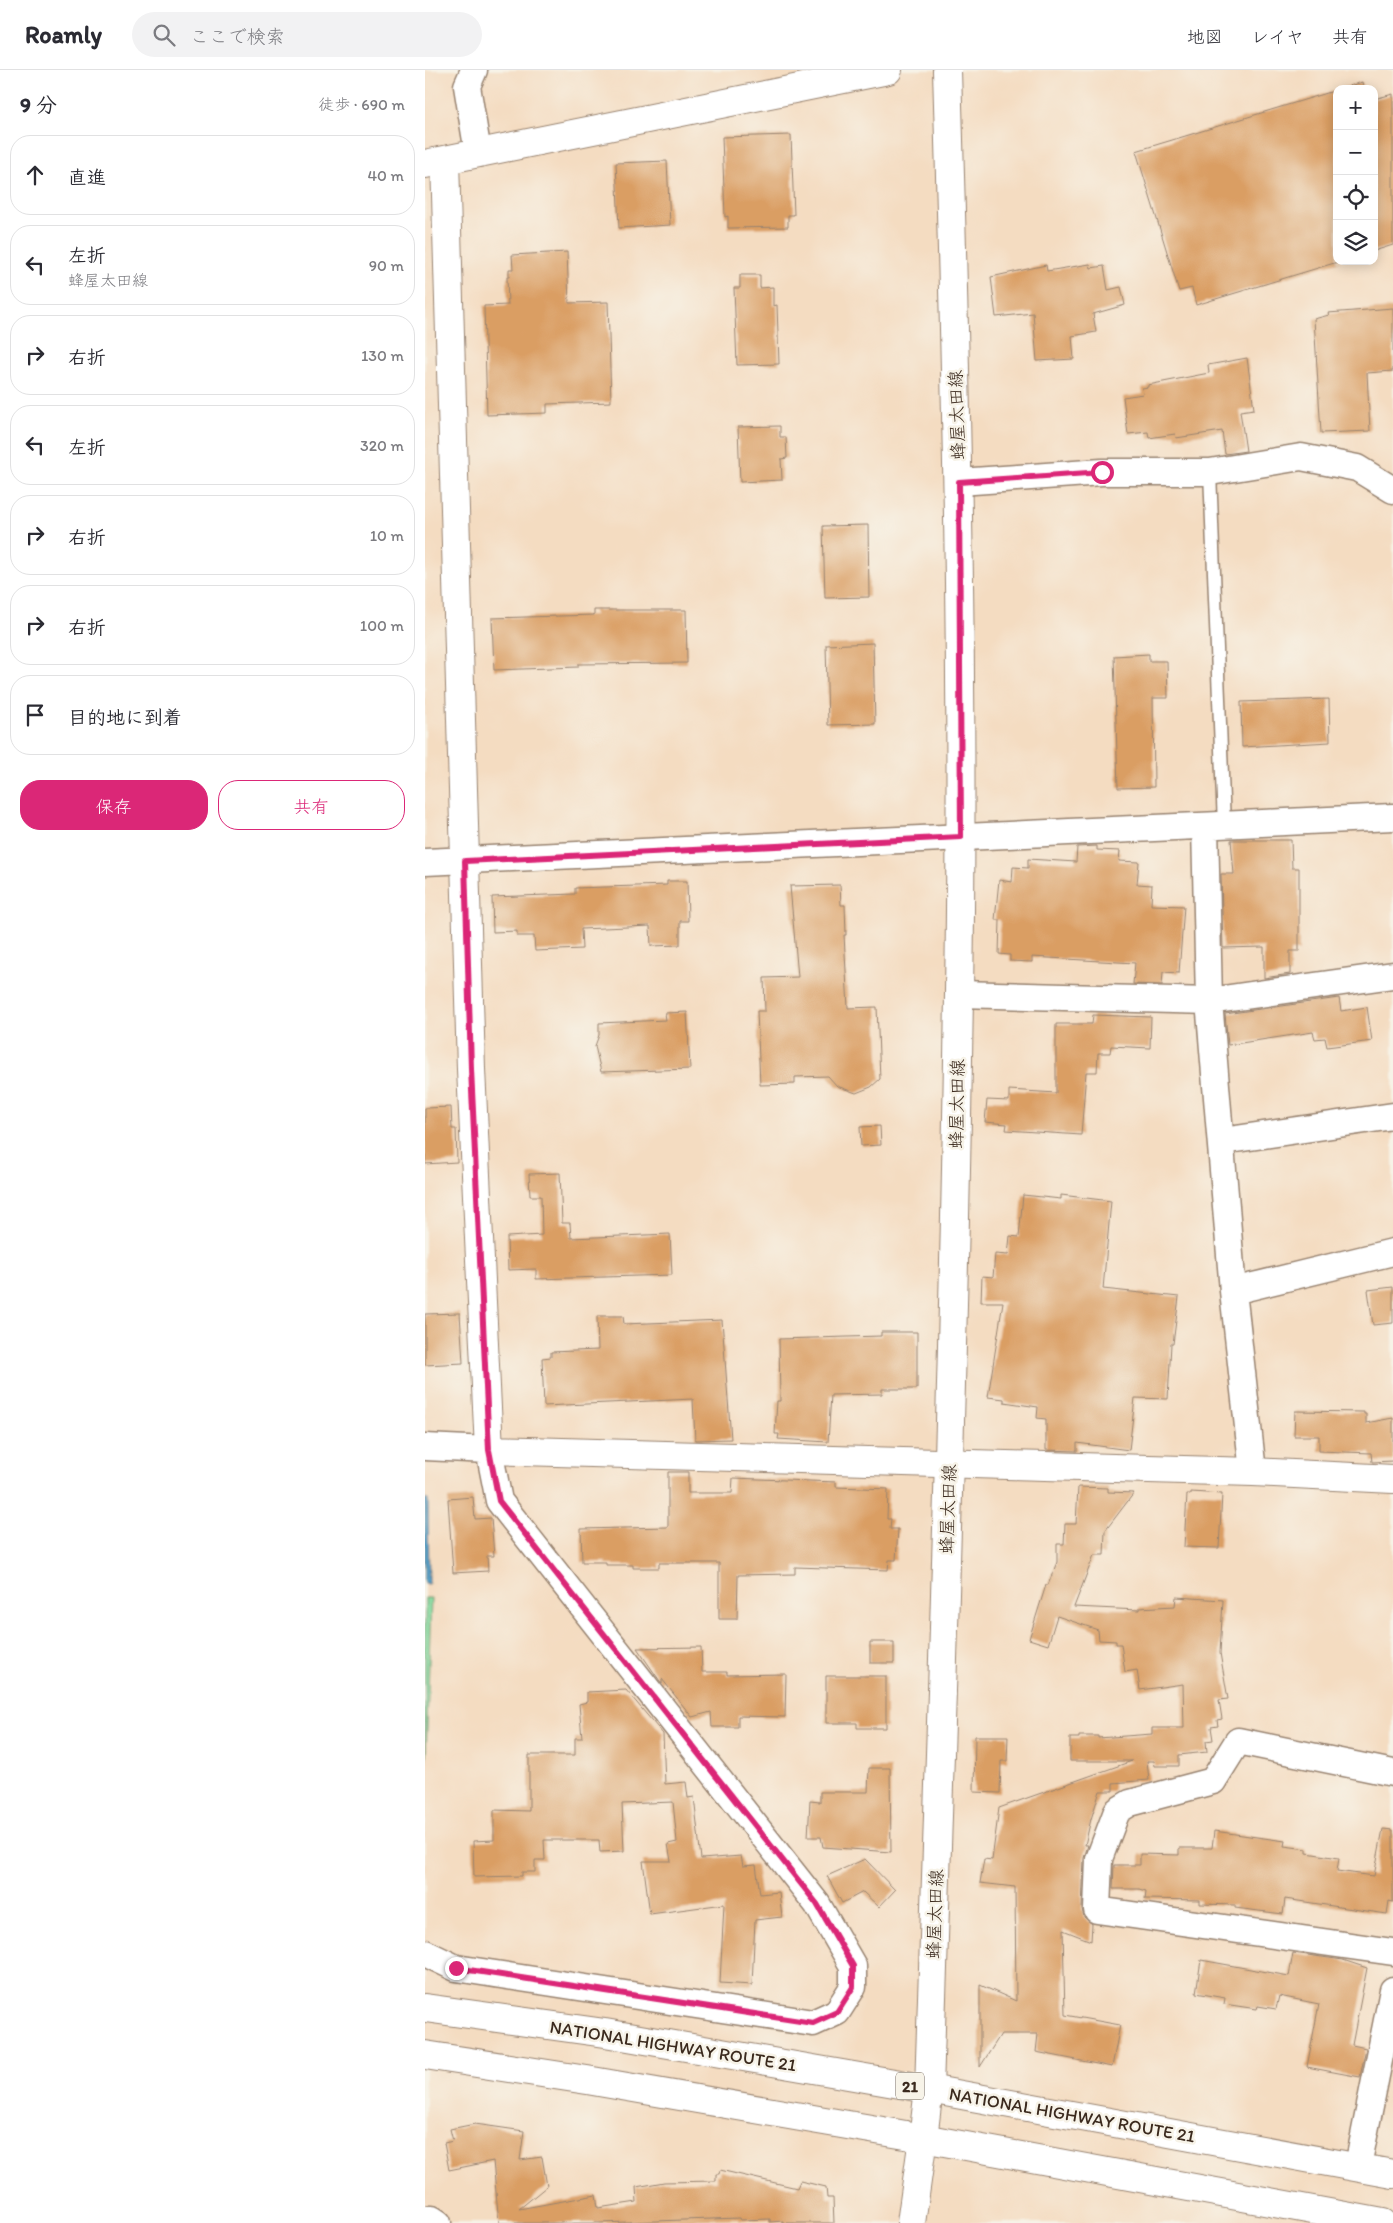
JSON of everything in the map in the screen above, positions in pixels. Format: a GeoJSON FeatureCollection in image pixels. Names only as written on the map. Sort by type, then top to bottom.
{"type":"FeatureCollection","features":[{"type":"Feature","properties":{"kind":"main road"},"geometry":{"type":"LineString","coordinates":[[888,70],[435,162],[465,861],[471,1069],[489,1450],[949,1462],[1253,1472],[1393,1479]]}},
{"type":"Feature","properties":{"kind":"main road","name":"蜂屋太田線"},"geometry":{"type":"LineString","coordinates":[[911,2223],[929,2089],[949,1462],[959,994],[961,837],[959,482],[947,70]]}},
{"type":"Feature","properties":{"kind":"main road","name":"NATIONAL HIGHWAY ROUTE 21"},"geometry":{"type":"LineString","coordinates":[[425,2008],[605,2033],[929,2089],[1359,2166],[1393,2174]]}},
{"type":"Feature","properties":{"kind":"main road"},"geometry":{"type":"LineString","coordinates":[[425,2055],[587,2080],[923,2138],[1383,2223]]}},
{"type":"Feature","properties":{"kind":"street"},"geometry":{"type":"LineString","coordinates":[[474,70],[467,86],[478,153]]}},
{"type":"Feature","properties":{"kind":"street"},"geometry":{"type":"LineString","coordinates":[[959,482],[1102,472],[1210,472],[1301,457],[1357,468],[1393,490]]}},
{"type":"Feature","properties":{"kind":"street"},"geometry":{"type":"LineString","coordinates":[[425,862],[1393,817]]}},
{"type":"Feature","properties":{"kind":"street"},"geometry":{"type":"LineString","coordinates":[[1215,825],[1209,1001],[1233,1291],[1253,1472]]}},
{"type":"Feature","properties":{"kind":"street"},"geometry":{"type":"LineString","coordinates":[[959,994],[1209,1001],[1393,975]]}},
{"type":"Feature","properties":{"kind":"street"},"geometry":{"type":"LineString","coordinates":[[1221,1141],[1393,1116]]}},
{"type":"Feature","properties":{"kind":"street"},"geometry":{"type":"LineString","coordinates":[[1233,1291],[1393,1252]]}},
{"type":"Feature","properties":{"kind":"street"},"geometry":{"type":"LineString","coordinates":[[425,1447],[489,1450],[499,1501],[817,1904],[853,1966],[853,1987],[837,2012],[813,2023],[456,1968],[425,1953]]}},
{"type":"Feature","properties":{"kind":"street"},"geometry":{"type":"LineString","coordinates":[[1393,1774],[1239,1741],[1213,1781],[1130,1803],[1117,1811],[1099,1860],[1097,1910],[1393,1952]]}},
{"type":"Feature","properties":{"kind":"street"},"geometry":{"type":"LineString","coordinates":[[1359,2166],[1393,1990]]}},
{"type":"Feature","properties":{"kind":"street"},"geometry":{"type":"LineString","coordinates":[[425,2219],[432,2219],[438,2223]]}},
{"type":"Feature","properties":{"kind":"lane"},"geometry":{"type":"LineString","coordinates":[[1210,472],[1215,825]]}},
{"type":"Feature","properties":{"kind":"green space"},"geometry":{"type":"Polygon","coordinates":[[[425,1598],[431,1598],[425,1794],[425,1598]]]}},
{"type":"Feature","properties":{"kind":"water"},"geometry":{"type":"Polygon","coordinates":[[[425,1499],[428,1499],[429,1584],[425,1584],[425,1499]]]}},
{"type":"Feature","properties":{"kind":"building"},"geometry":{"type":"Polygon","coordinates":[[[1333,91],[1333,263],[1196,305],[1192,288],[1179,291],[1136,151],[1333,91]]]}},
{"type":"Feature","properties":{"kind":"building"},"geometry":{"type":"Polygon","coordinates":[[[1393,94],[1393,245],[1378,250],[1378,130],[1378,98],[1393,94]]]}},
{"type":"Feature","properties":{"kind":"building"},"geometry":{"type":"Polygon","coordinates":[[[791,135],[794,215],[788,215],[788,227],[728,228],[728,216],[725,217],[722,137],[791,135]]]}},
{"type":"Feature","properties":{"kind":"building"},"geometry":{"type":"Polygon","coordinates":[[[667,161],[670,225],[619,228],[616,163],[667,161]]]}},
{"type":"Feature","properties":{"kind":"building"},"geometry":{"type":"Polygon","coordinates":[[[567,252],[569,303],[608,302],[611,402],[547,404],[547,413],[487,415],[484,306],[508,305],[507,277],[509,277],[509,269],[513,269],[512,255],[567,252]]]}},
{"type":"Feature","properties":{"kind":"building"},"geometry":{"type":"Polygon","coordinates":[[[1090,264],[1091,268],[1104,266],[1108,290],[1121,287],[1125,305],[1093,314],[1096,332],[1072,336],[1074,359],[1037,361],[1033,313],[996,317],[991,277],[1046,265],[1047,271],[1090,264]]]}},
{"type":"Feature","properties":{"kind":"building"},"geometry":{"type":"Polygon","coordinates":[[[740,275],[760,275],[760,288],[773,287],[773,306],[777,305],[779,364],[737,365],[734,288],[740,288],[740,275]]]}},
{"type":"Feature","properties":{"kind":"building"},"geometry":{"type":"Polygon","coordinates":[[[1393,308],[1393,371],[1367,373],[1370,431],[1321,433],[1314,319],[1329,315],[1328,313],[1393,308]]]}},
{"type":"Feature","properties":{"kind":"building"},"geometry":{"type":"Polygon","coordinates":[[[1247,358],[1254,409],[1240,411],[1246,451],[1225,454],[1222,431],[1176,438],[1175,434],[1149,438],[1148,432],[1128,434],[1123,397],[1143,394],[1142,388],[1148,387],[1148,385],[1209,373],[1208,365],[1247,358]]]}},
{"type":"Feature","properties":{"kind":"building"},"geometry":{"type":"Polygon","coordinates":[[[780,426],[780,437],[786,437],[787,458],[781,459],[782,480],[740,482],[738,427],[780,426]]]}},
{"type":"Feature","properties":{"kind":"building"},"geometry":{"type":"Polygon","coordinates":[[[868,525],[869,597],[825,598],[823,526],[868,525]]]}},
{"type":"Feature","properties":{"kind":"building"},"geometry":{"type":"Polygon","coordinates":[[[594,610],[686,610],[687,663],[578,664],[578,667],[494,670],[492,618],[594,615],[594,610]]]}},
{"type":"Feature","properties":{"kind":"building"},"geometry":{"type":"Polygon","coordinates":[[[873,643],[875,724],[828,725],[826,645],[873,643]]]}},
{"type":"Feature","properties":{"kind":"building"},"geometry":{"type":"Polygon","coordinates":[[[1149,654],[1149,661],[1167,661],[1168,698],[1153,698],[1154,787],[1118,788],[1114,656],[1149,654]]]}},
{"type":"Feature","properties":{"kind":"building"},"geometry":{"type":"Polygon","coordinates":[[[1329,699],[1330,742],[1242,747],[1241,702],[1329,699]]]}},
{"type":"Feature","properties":{"kind":"building"},"geometry":{"type":"Polygon","coordinates":[[[1231,840],[1291,840],[1292,868],[1299,868],[1299,951],[1290,951],[1290,974],[1264,978],[1264,947],[1223,948],[1221,874],[1234,874],[1231,840]]]}},
{"type":"Feature","properties":{"kind":"building"},"geometry":{"type":"Polygon","coordinates":[[[1097,846],[1097,850],[1120,851],[1119,861],[1139,862],[1137,884],[1152,885],[1151,905],[1184,906],[1179,973],[1163,972],[1162,985],[1133,984],[1135,963],[1032,957],[1032,962],[1010,961],[1010,955],[999,954],[1000,920],[995,920],[999,880],[1012,882],[1013,867],[1028,868],[1028,859],[1076,862],[1077,847],[1097,846]]]}},
{"type":"Feature","properties":{"kind":"building"},"geometry":{"type":"Polygon","coordinates":[[[667,881],[687,881],[688,921],[680,921],[680,945],[651,946],[650,926],[581,929],[582,949],[535,951],[534,936],[517,936],[517,931],[493,932],[492,897],[575,894],[575,888],[667,885],[667,881]]]}},
{"type":"Feature","properties":{"kind":"building"},"geometry":{"type":"Polygon","coordinates":[[[840,885],[841,905],[845,905],[846,935],[844,935],[848,1008],[877,1007],[880,1079],[871,1087],[856,1093],[837,1086],[828,1076],[795,1077],[795,1084],[760,1085],[757,1011],[765,1011],[764,978],[798,977],[790,886],[840,885]]]}},
{"type":"Feature","properties":{"kind":"building"},"geometry":{"type":"Polygon","coordinates":[[[1339,998],[1341,1011],[1367,1007],[1372,1041],[1327,1047],[1325,1038],[1315,1039],[1313,1032],[1228,1045],[1225,1014],[1339,998]]]}},
{"type":"Feature","properties":{"kind":"building"},"geometry":{"type":"Polygon","coordinates":[[[687,1012],[690,1069],[601,1072],[595,1046],[599,1035],[599,1023],[666,1020],[665,1013],[687,1012]]]}},
{"type":"Feature","properties":{"kind":"building"},"geometry":{"type":"Polygon","coordinates":[[[1093,1015],[1151,1017],[1150,1048],[1111,1046],[1110,1053],[1098,1053],[1097,1072],[1086,1072],[1081,1135],[1006,1130],[1007,1124],[985,1122],[987,1100],[1009,1101],[1009,1090],[1056,1093],[1056,1024],[1092,1024],[1093,1015]]]}},
{"type":"Feature","properties":{"kind":"building"},"geometry":{"type":"Polygon","coordinates":[[[451,1107],[452,1129],[456,1129],[457,1162],[425,1164],[425,1108],[451,1107]]]}},
{"type":"Feature","properties":{"kind":"building"},"geometry":{"type":"Polygon","coordinates":[[[880,1126],[881,1145],[861,1146],[860,1127],[880,1126]]]}},
{"type":"Feature","properties":{"kind":"building"},"geometry":{"type":"Polygon","coordinates":[[[560,1173],[562,1223],[570,1223],[571,1238],[670,1234],[672,1275],[536,1279],[536,1269],[508,1270],[507,1237],[542,1235],[541,1196],[530,1196],[529,1174],[560,1173]]]}},
{"type":"Feature","properties":{"kind":"building"},"geometry":{"type":"Polygon","coordinates":[[[1023,1195],[1061,1199],[1061,1195],[1111,1201],[1103,1289],[1179,1297],[1173,1344],[1171,1344],[1168,1399],[1135,1398],[1129,1450],[1077,1443],[1077,1451],[1046,1450],[1046,1419],[1037,1418],[1038,1407],[1004,1402],[1004,1399],[988,1397],[1003,1302],[981,1302],[982,1276],[993,1277],[995,1254],[1008,1255],[1010,1236],[1019,1237],[1023,1195]]]}},
{"type":"Feature","properties":{"kind":"building"},"geometry":{"type":"Polygon","coordinates":[[[1393,1287],[1393,1323],[1373,1325],[1368,1290],[1393,1287]]]}},
{"type":"Feature","properties":{"kind":"building"},"geometry":{"type":"Polygon","coordinates":[[[460,1313],[463,1363],[425,1365],[425,1314],[460,1313]]]}},
{"type":"Feature","properties":{"kind":"building"},"geometry":{"type":"Polygon","coordinates":[[[597,1316],[623,1316],[624,1324],[722,1320],[731,1439],[695,1440],[693,1399],[544,1406],[542,1358],[551,1357],[551,1352],[598,1350],[597,1316]]]}},
{"type":"Feature","properties":{"kind":"building"},"geometry":{"type":"Polygon","coordinates":[[[881,1332],[917,1332],[917,1389],[882,1389],[882,1394],[831,1395],[828,1442],[778,1439],[779,1434],[775,1434],[777,1401],[780,1401],[779,1339],[881,1336],[881,1332]]]}},
{"type":"Feature","properties":{"kind":"building"},"geometry":{"type":"Polygon","coordinates":[[[1295,1411],[1364,1412],[1366,1414],[1366,1423],[1393,1418],[1393,1461],[1372,1462],[1371,1453],[1319,1451],[1319,1436],[1294,1436],[1295,1411]]]}},
{"type":"Feature","properties":{"kind":"building"},"geometry":{"type":"Polygon","coordinates":[[[668,1472],[688,1472],[688,1493],[732,1493],[733,1478],[836,1482],[836,1487],[888,1489],[887,1519],[891,1519],[890,1529],[898,1529],[896,1560],[889,1560],[888,1570],[795,1567],[795,1574],[738,1575],[737,1619],[719,1619],[719,1563],[659,1563],[659,1568],[633,1568],[633,1565],[606,1565],[606,1562],[582,1562],[581,1529],[668,1527],[668,1472]]]}},
{"type":"Feature","properties":{"kind":"building"},"geometry":{"type":"Polygon","coordinates":[[[1078,1487],[1108,1488],[1108,1492],[1134,1493],[1105,1531],[1104,1555],[1094,1555],[1074,1607],[1139,1610],[1139,1608],[1175,1606],[1176,1597],[1223,1600],[1220,1653],[1228,1699],[1219,1700],[1222,1719],[1217,1720],[1218,1726],[1211,1727],[1213,1740],[1206,1741],[1207,1752],[1179,1755],[1179,1766],[1155,1766],[1154,1761],[1147,1761],[1149,1780],[1113,1783],[1113,1791],[1100,1791],[1091,1819],[1085,1845],[1088,1845],[1084,1858],[1082,1909],[1084,1917],[1092,1924],[1091,1941],[1063,1930],[1065,2015],[1120,2025],[1112,2067],[1036,2052],[1038,2034],[1001,2034],[980,2067],[980,1985],[1016,2001],[1015,1887],[980,1883],[984,1859],[992,1860],[999,1808],[1132,1761],[1070,1761],[1070,1738],[1079,1738],[1079,1736],[1098,1736],[1098,1738],[1152,1734],[1152,1728],[1184,1728],[1183,1684],[1140,1690],[1137,1670],[1125,1672],[1121,1644],[1116,1644],[1116,1641],[1099,1640],[1098,1630],[1057,1616],[1048,1645],[1029,1639],[1046,1585],[1048,1585],[1057,1562],[1057,1544],[1064,1544],[1065,1524],[1076,1524],[1078,1487]]]}},
{"type":"Feature","properties":{"kind":"building"},"geometry":{"type":"Polygon","coordinates":[[[1191,1492],[1222,1494],[1219,1548],[1184,1547],[1187,1494],[1191,1494],[1191,1492]]]}},
{"type":"Feature","properties":{"kind":"building"},"geometry":{"type":"Polygon","coordinates":[[[473,1497],[475,1519],[491,1518],[494,1556],[487,1556],[488,1571],[453,1573],[448,1499],[473,1497]]]}},
{"type":"Feature","properties":{"kind":"building"},"geometry":{"type":"Polygon","coordinates":[[[870,1642],[894,1642],[894,1663],[870,1663],[870,1642]]]}},
{"type":"Feature","properties":{"kind":"building"},"geometry":{"type":"Polygon","coordinates":[[[701,1647],[702,1672],[727,1672],[727,1675],[786,1674],[785,1717],[738,1716],[738,1727],[712,1727],[711,1712],[692,1717],[662,1679],[662,1684],[637,1648],[701,1647]]]}},
{"type":"Feature","properties":{"kind":"building"},"geometry":{"type":"Polygon","coordinates":[[[826,1676],[886,1676],[886,1728],[857,1728],[857,1723],[826,1723],[826,1676]]]}},
{"type":"Feature","properties":{"kind":"building"},"geometry":{"type":"Polygon","coordinates":[[[626,1690],[663,1734],[665,1784],[686,1782],[688,1798],[694,1797],[701,1859],[741,1856],[743,1866],[756,1865],[760,1894],[779,1892],[782,1917],[755,1920],[752,1985],[720,1983],[724,1904],[650,1914],[643,1861],[671,1861],[668,1844],[677,1842],[673,1802],[622,1804],[624,1851],[600,1852],[599,1840],[544,1840],[545,1860],[535,1860],[535,1872],[522,1872],[522,1876],[474,1877],[473,1841],[494,1840],[494,1810],[529,1811],[529,1755],[575,1755],[575,1738],[582,1738],[579,1704],[587,1702],[587,1692],[626,1690]]]}},
{"type":"Feature","properties":{"kind":"building"},"geometry":{"type":"Polygon","coordinates":[[[975,1736],[1008,1736],[1007,1761],[1001,1761],[1000,1793],[974,1792],[975,1736]]]}},
{"type":"Feature","properties":{"kind":"building"},"geometry":{"type":"Polygon","coordinates":[[[869,1768],[890,1768],[891,1852],[823,1847],[821,1837],[808,1837],[810,1801],[820,1802],[820,1792],[868,1792],[869,1768]]]}},
{"type":"Feature","properties":{"kind":"building"},"geometry":{"type":"Polygon","coordinates":[[[1383,1829],[1393,1830],[1393,1902],[1389,1901],[1387,1914],[1285,1899],[1283,1914],[1235,1908],[1235,1905],[1200,1904],[1200,1900],[1145,1899],[1146,1891],[1139,1889],[1113,1889],[1114,1865],[1140,1865],[1140,1854],[1179,1855],[1179,1848],[1212,1848],[1214,1831],[1285,1841],[1284,1846],[1307,1849],[1307,1853],[1339,1858],[1337,1871],[1374,1876],[1383,1829]]]}},
{"type":"Feature","properties":{"kind":"building"},"geometry":{"type":"Polygon","coordinates":[[[865,1859],[895,1890],[879,1907],[863,1892],[842,1903],[827,1876],[865,1859]]]}},
{"type":"Feature","properties":{"kind":"building"},"geometry":{"type":"Polygon","coordinates":[[[1293,1953],[1343,1960],[1367,1968],[1352,2045],[1366,2048],[1360,2077],[1307,2067],[1319,2004],[1279,1996],[1276,2009],[1258,2006],[1257,2009],[1224,2004],[1225,1998],[1196,1993],[1201,1960],[1289,1976],[1293,1953]]]}},
{"type":"Feature","properties":{"kind":"building"},"geometry":{"type":"Polygon","coordinates":[[[475,2124],[524,2131],[520,2160],[542,2157],[547,2186],[519,2209],[596,2195],[598,2208],[637,2202],[636,2187],[664,2182],[716,2181],[716,2174],[719,2174],[720,2170],[797,2188],[800,2181],[826,2187],[827,2198],[833,2198],[834,2223],[783,2223],[783,2221],[770,2222],[770,2219],[740,2220],[739,2218],[600,2223],[499,2223],[493,2161],[449,2170],[444,2143],[453,2141],[450,2129],[475,2124]]]}},
{"type":"Feature","properties":{"kind":"route"},"geometry":{"type":"LineString","coordinates":[[456,1968],[813,2023],[837,2012],[853,1987],[853,1966],[817,1904],[499,1501],[489,1450],[471,1069],[465,861],[961,837],[959,482],[1102,472]]}}]}
